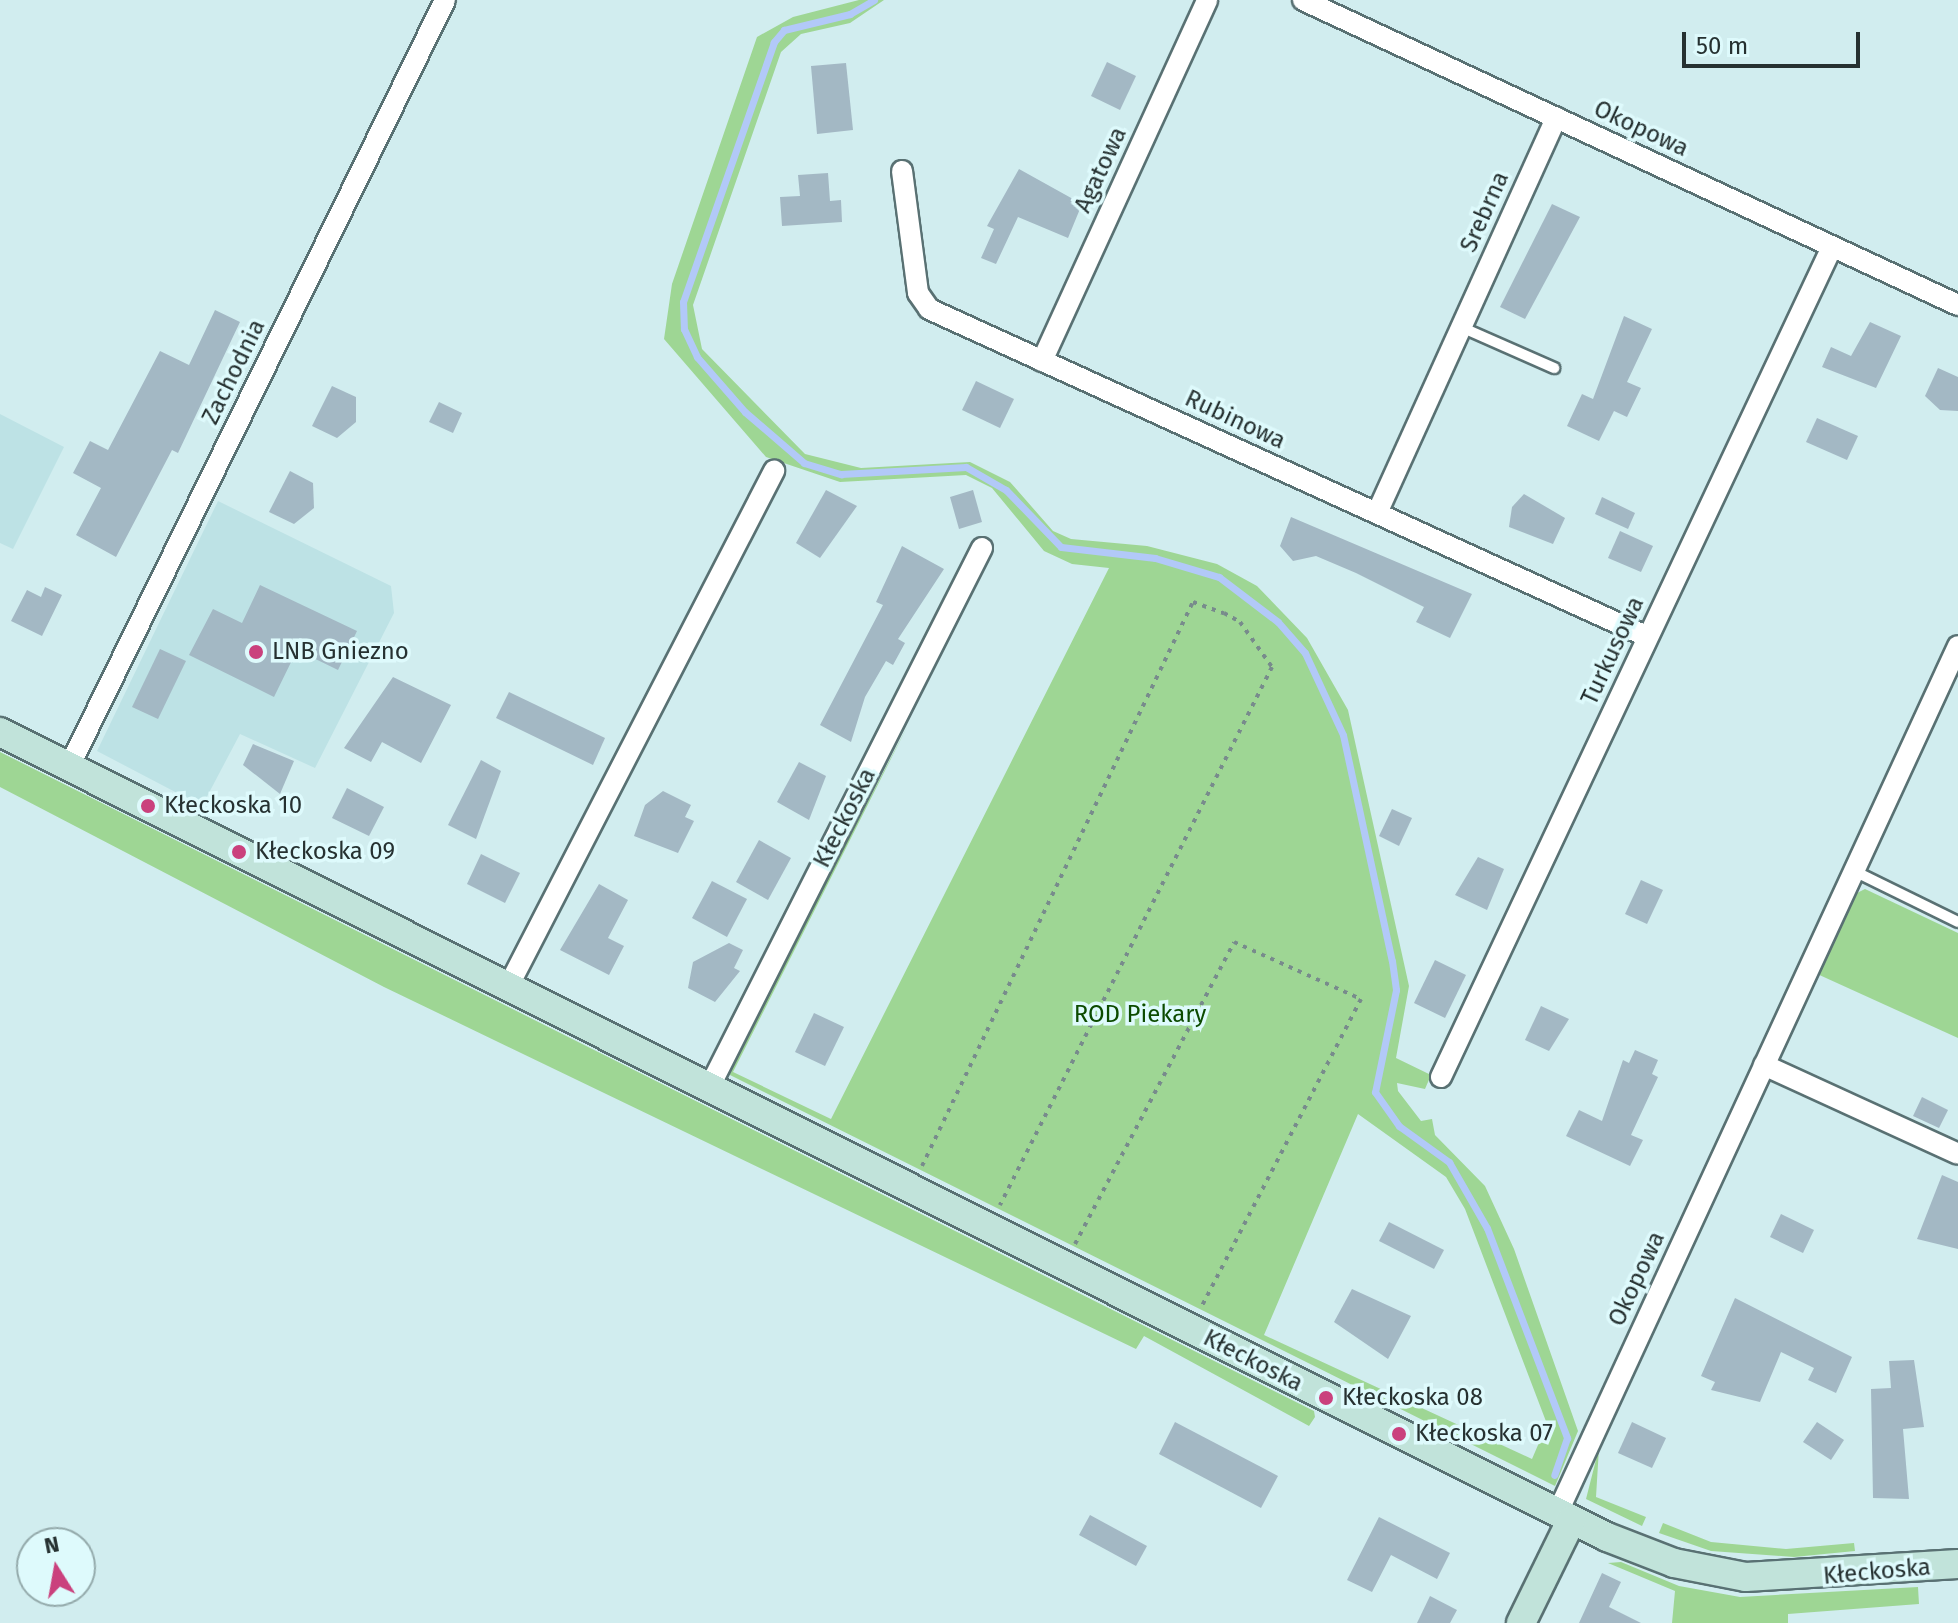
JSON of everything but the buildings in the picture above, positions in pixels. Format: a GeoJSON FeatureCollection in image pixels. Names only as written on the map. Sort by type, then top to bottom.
{"type":"FeatureCollection","features":[{"type":"Feature","properties":{"kind":"main road","name":"Kłeckoska"},"geometry":{"type":"LineString","coordinates":[[0,732],[1564,1517],[1674,1563],[1724,1575],[1778,1579],[1958,1564]]}},
{"type":"Feature","properties":{"kind":"main road"},"geometry":{"type":"LineString","coordinates":[[1521,1623],[1564,1517]]}},
{"type":"Feature","properties":{"kind":"street","name":"Zachodnia"},"geometry":{"type":"LineString","coordinates":[[69,767],[445,0]]}},
{"type":"Feature","properties":{"kind":"street","name":"Agatowa"},"geometry":{"type":"LineString","coordinates":[[1042,361],[1207,0]]}},
{"type":"Feature","properties":{"kind":"street","name":"Okopowa"},"geometry":{"type":"LineString","coordinates":[[1303,0],[1958,305]]}},
{"type":"Feature","properties":{"kind":"street","name":"Srebrna"},"geometry":{"type":"LineString","coordinates":[[1377,513],[1556,118]]}},
{"type":"Feature","properties":{"kind":"street","name":"Rubinowa"},"geometry":{"type":"LineString","coordinates":[[902,171],[918,293],[929,309],[1648,637]]}},
{"type":"Feature","properties":{"kind":"street","name":"Turkusowa"},"geometry":{"type":"LineString","coordinates":[[1441,1077],[1832,247]]}},
{"type":"Feature","properties":{"kind":"street"},"geometry":{"type":"LineString","coordinates":[[508,987],[774,471]]}},
{"type":"Feature","properties":{"kind":"street","name":"Kłeckoska"},"geometry":{"type":"LineString","coordinates":[[709,1088],[982,548]]}},
{"type":"Feature","properties":{"kind":"street","name":"Okopowa"},"geometry":{"type":"LineString","coordinates":[[1564,1517],[1764,1065],[1958,646]]}},
{"type":"Feature","properties":{"kind":"street"},"geometry":{"type":"LineString","coordinates":[[1764,1065],[1958,1154]]}},
{"type":"Feature","properties":{"kind":"lane"},"geometry":{"type":"LineString","coordinates":[[1461,327],[1554,368]]}},
{"type":"Feature","properties":{"kind":"lane"},"geometry":{"type":"LineString","coordinates":[[1854,871],[1958,922]]}},
{"type":"Feature","properties":{"kind":"path"},"geometry":{"type":"LineString","coordinates":[[911,1190],[1193,602],[1224,613],[1272,667],[988,1228]]}},
{"type":"Feature","properties":{"kind":"path"},"geometry":{"type":"LineString","coordinates":[[1066,1267],[1234,942],[1361,999],[1191,1330]]}},
{"type":"Feature","properties":{"kind":"shaded area"},"geometry":{"type":"Polygon","coordinates":[[[0,414],[64,447],[13,549],[0,543],[0,414]]]}},
{"type":"Feature","properties":{"kind":"shaded area"},"geometry":{"type":"Polygon","coordinates":[[[218,501],[391,586],[394,613],[315,768],[240,734],[202,806],[97,751],[218,501]]]}},
{"type":"Feature","properties":{"kind":"green space","name":"ROD Piekary"},"geometry":{"type":"Polygon","coordinates":[[[859,0],[884,0],[850,23],[801,34],[781,52],[693,305],[702,349],[805,454],[861,468],[970,462],[1010,482],[1053,531],[1071,539],[1147,546],[1217,564],[1257,586],[1307,638],[1348,710],[1409,986],[1396,1058],[1431,1075],[1425,1089],[1397,1083],[1398,1091],[1421,1121],[1432,1119],[1435,1135],[1485,1186],[1514,1249],[1578,1431],[1555,1486],[726,1073],[908,725],[733,1072],[831,1119],[1109,568],[1072,564],[1044,551],[992,488],[966,475],[840,482],[766,457],[664,339],[672,284],[757,37],[793,17],[859,0]],[[1358,1114],[1264,1335],[1532,1459],[1547,1424],[1465,1209],[1446,1177],[1358,1114]]]}},
{"type":"Feature","properties":{"kind":"green space"},"geometry":{"type":"Polygon","coordinates":[[[0,752],[1314,1411],[1315,1417],[1309,1426],[1144,1336],[1136,1349],[384,987],[0,787],[0,752]]]}},
{"type":"Feature","properties":{"kind":"green space"},"geometry":{"type":"Polygon","coordinates":[[[1865,889],[1958,933],[1958,1038],[1815,973],[1851,896],[1865,889]]]}},
{"type":"Feature","properties":{"kind":"green space"},"geometry":{"type":"Polygon","coordinates":[[[1599,1448],[1596,1497],[1646,1517],[1642,1526],[1586,1499],[1599,1448]]]}},
{"type":"Feature","properties":{"kind":"green space"},"geometry":{"type":"Polygon","coordinates":[[[1663,1523],[1711,1542],[1786,1549],[1854,1543],[1855,1551],[1794,1557],[1711,1551],[1659,1533],[1663,1523]]]}},
{"type":"Feature","properties":{"kind":"green space"},"geometry":{"type":"Polygon","coordinates":[[[1621,1562],[1679,1586],[1740,1597],[1918,1587],[1919,1604],[1788,1614],[1788,1623],[1672,1623],[1675,1591],[1608,1563],[1621,1562]]]}},
{"type":"Feature","properties":{"kind":"waterway"},"geometry":{"type":"LineString","coordinates":[[874,0],[850,14],[784,30],[774,42],[683,302],[684,329],[697,357],[745,412],[804,463],[841,474],[966,467],[1006,490],[1061,547],[1155,558],[1219,577],[1278,622],[1305,653],[1343,735],[1392,961],[1396,990],[1375,1092],[1399,1126],[1449,1162],[1487,1228],[1567,1438],[1554,1475]]}},
{"type":"Feature","properties":{"kind":"place","name":"LNB Gniezno"},"geometry":{"type":"Point","coordinates":[256,652]}},
{"type":"Feature","properties":{"kind":"place","name":"Kłeckoska 10"},"geometry":{"type":"Point","coordinates":[148,806]}},
{"type":"Feature","properties":{"kind":"place","name":"Kłeckoska 09"},"geometry":{"type":"Point","coordinates":[239,852]}},
{"type":"Feature","properties":{"kind":"place","name":"Kłeckoska 08"},"geometry":{"type":"Point","coordinates":[1326,1398]}},
{"type":"Feature","properties":{"kind":"place","name":"Kłeckoska 07"},"geometry":{"type":"Point","coordinates":[1399,1434]}}]}
